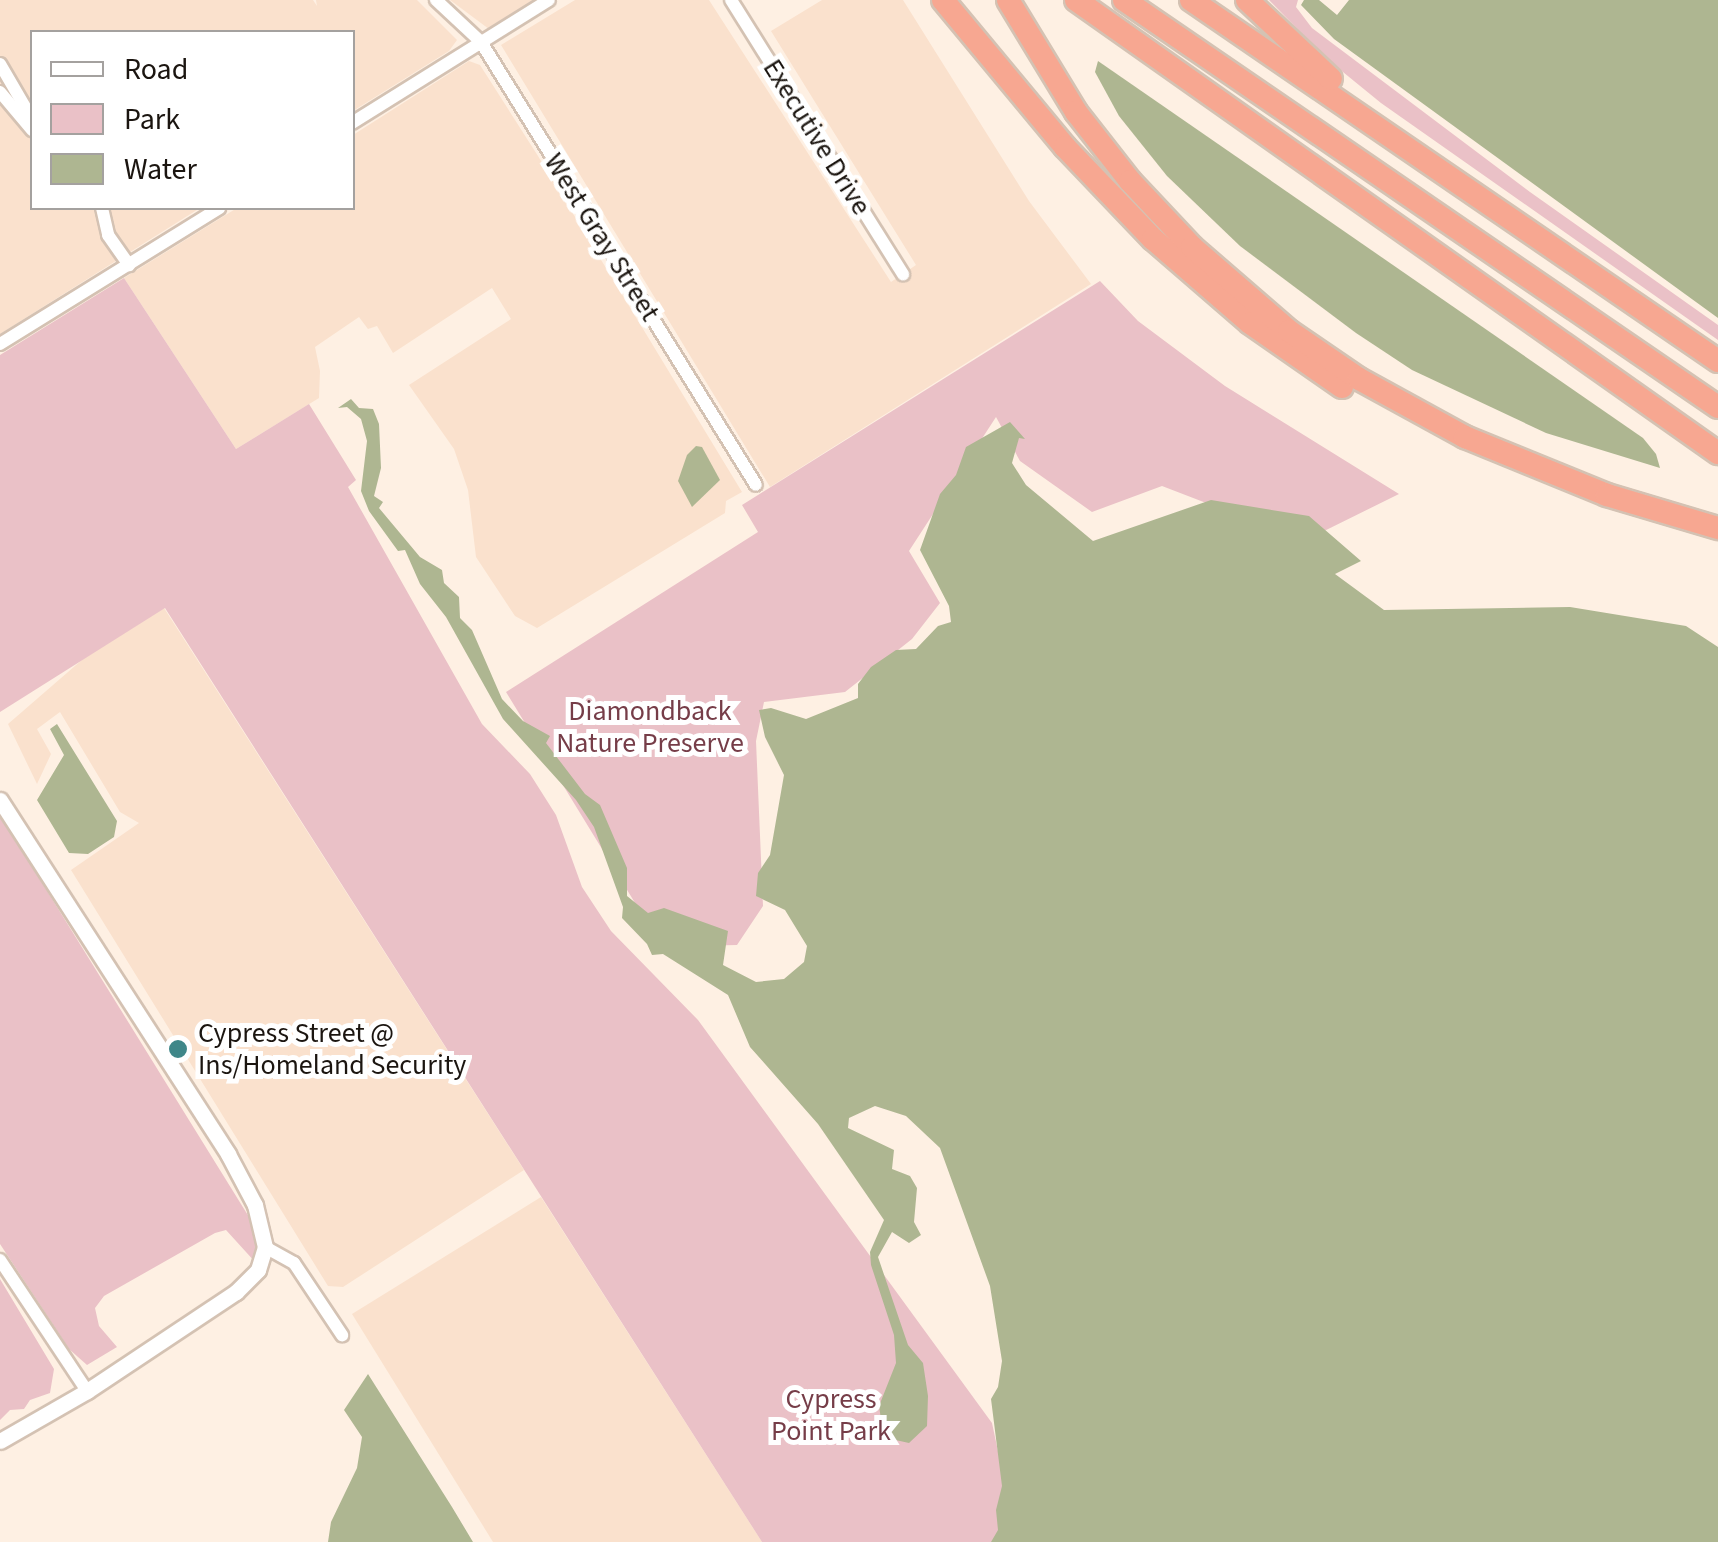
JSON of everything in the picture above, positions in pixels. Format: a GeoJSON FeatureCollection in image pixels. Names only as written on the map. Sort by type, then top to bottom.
{"type":"FeatureCollection","features":[{"type":"Feature","properties":{"kind":"highway"},"geometry":{"type":"LineString","coordinates":[[943,0],[1108,194],[1185,269],[1250,323],[1344,388],[1422,431],[1538,479],[1718,528]]}},
{"type":"Feature","properties":{"kind":"highway"},"geometry":{"type":"LineString","coordinates":[[1008,0],[1039,55],[1102,148],[1160,215],[1254,303],[1326,357],[1418,413],[1464,437],[1608,495]]}},
{"type":"Feature","properties":{"kind":"highway"},"geometry":{"type":"LineString","coordinates":[[1076,0],[1718,453]]}},
{"type":"Feature","properties":{"kind":"highway"},"geometry":{"type":"LineString","coordinates":[[1124,0],[1718,408]]}},
{"type":"Feature","properties":{"kind":"highway"},"geometry":{"type":"LineString","coordinates":[[1191,0],[1718,361]]}},
{"type":"Feature","properties":{"kind":"highway"},"geometry":{"type":"LineString","coordinates":[[1248,0],[1393,135]]}},
{"type":"Feature","properties":{"kind":"street","name":"West Gray Street"},"geometry":{"type":"LineString","coordinates":[[436,0],[481,42],[756,485]]}},
{"type":"Feature","properties":{"kind":"street"},"geometry":{"type":"LineString","coordinates":[[355,121],[549,0]]}},
{"type":"Feature","properties":{"kind":"street","name":"Executive Drive"},"geometry":{"type":"LineString","coordinates":[[731,0],[903,274]]}},
{"type":"Feature","properties":{"kind":"street"},"geometry":{"type":"LineString","coordinates":[[0,64],[30,116]]}},
{"type":"Feature","properties":{"kind":"street"},"geometry":{"type":"LineString","coordinates":[[0,92],[30,128]]}},
{"type":"Feature","properties":{"kind":"street"},"geometry":{"type":"LineString","coordinates":[[102,210],[108,236],[129,265]]}},
{"type":"Feature","properties":{"kind":"street"},"geometry":{"type":"LineString","coordinates":[[0,344],[217,210]]}},
{"type":"Feature","properties":{"kind":"street"},"geometry":{"type":"LineString","coordinates":[[0,800],[228,1154],[260,1218],[265,1247],[261,1264],[242,1288],[87,1391],[0,1441]]}},
{"type":"Feature","properties":{"kind":"street"},"geometry":{"type":"LineString","coordinates":[[265,1247],[294,1262],[342,1335]]}},
{"type":"Feature","properties":{"kind":"street"},"geometry":{"type":"LineString","coordinates":[[0,1260],[87,1391]]}},
{"type":"Feature","properties":{"kind":"shaded area"},"geometry":{"type":"Polygon","coordinates":[[[0,0],[313,0],[317,6],[316,0],[417,0],[457,40],[449,51],[355,110],[355,30],[30,30],[30,210],[197,210],[0,334],[0,0]]]}},
{"type":"Feature","properties":{"kind":"shaded area"},"geometry":{"type":"Polygon","coordinates":[[[450,0],[537,0],[489,29],[450,0]]]}},
{"type":"Feature","properties":{"kind":"shaded area"},"geometry":{"type":"Polygon","coordinates":[[[575,0],[709,0],[891,282],[916,265],[771,31],[822,0],[903,0],[1029,201],[1091,284],[770,487],[501,45],[575,0]]]}},
{"type":"Feature","properties":{"kind":"shaded area"},"geometry":{"type":"Polygon","coordinates":[[[469,61],[480,65],[742,492],[726,501],[725,513],[537,628],[515,616],[476,557],[468,490],[454,449],[409,385],[511,319],[492,288],[393,353],[377,326],[368,329],[359,317],[315,347],[320,371],[319,398],[236,449],[124,278],[234,210],[355,210],[355,134],[469,61]]]}},
{"type":"Feature","properties":{"kind":"shaded area"},"geometry":{"type":"Polygon","coordinates":[[[164,608],[524,1170],[343,1287],[328,1286],[71,870],[139,823],[120,812],[60,712],[37,729],[51,754],[37,784],[8,724],[83,659],[164,608]]]}},
{"type":"Feature","properties":{"kind":"shaded area"},"geometry":{"type":"Polygon","coordinates":[[[541,1197],[762,1542],[493,1542],[352,1314],[541,1197]]]}},
{"type":"Feature","properties":{"kind":"green space"},"geometry":{"type":"Polygon","coordinates":[[[1269,0],[1298,0],[1296,7],[1312,28],[1530,192],[1718,325],[1718,340],[1381,103],[1327,59],[1269,0]]]}},
{"type":"Feature","properties":{"kind":"green space","name":"Cypress Point Park"},"geometry":{"type":"Polygon","coordinates":[[[124,278],[236,449],[309,404],[356,480],[348,487],[482,724],[530,774],[556,815],[582,887],[611,931],[698,1020],[992,1423],[1012,1517],[1001,1542],[762,1542],[165,608],[0,712],[0,355],[124,278]]]}},
{"type":"Feature","properties":{"kind":"green space","name":"Diamondback Nature Preserve"},"geometry":{"type":"Polygon","coordinates":[[[1100,281],[1138,321],[1225,386],[1399,494],[1314,536],[1279,531],[1162,486],[1092,512],[1020,461],[996,417],[909,551],[940,603],[912,639],[845,692],[764,702],[756,741],[763,906],[737,945],[693,946],[643,916],[506,692],[758,532],[742,505],[1100,281]]]}},
{"type":"Feature","properties":{"kind":"green space"},"geometry":{"type":"Polygon","coordinates":[[[0,815],[267,1246],[256,1263],[226,1230],[215,1233],[104,1296],[95,1308],[99,1326],[117,1347],[87,1365],[69,1349],[0,1244],[0,815]]]}},
{"type":"Feature","properties":{"kind":"green space"},"geometry":{"type":"Polygon","coordinates":[[[0,1279],[54,1369],[50,1393],[30,1400],[24,1409],[10,1410],[0,1420],[0,1279]]]}},
{"type":"Feature","properties":{"kind":"water"},"geometry":{"type":"Polygon","coordinates":[[[1304,0],[1319,0],[1337,15],[1349,0],[1718,0],[1718,318],[1334,39],[1301,5],[1304,0]]]}},
{"type":"Feature","properties":{"kind":"water"},"geometry":{"type":"Polygon","coordinates":[[[1098,61],[1643,438],[1656,454],[1660,468],[1546,433],[1412,370],[1356,333],[1240,246],[1167,176],[1119,116],[1095,72],[1098,61]]]}},
{"type":"Feature","properties":{"kind":"water"},"geometry":{"type":"Polygon","coordinates":[[[351,399],[359,408],[373,409],[379,424],[381,468],[374,496],[383,502],[379,508],[420,557],[442,570],[444,583],[459,597],[460,618],[472,630],[502,699],[523,721],[550,736],[546,743],[585,794],[600,805],[627,868],[627,896],[648,913],[664,908],[728,931],[723,965],[756,982],[784,979],[804,962],[807,946],[785,910],[756,896],[758,873],[770,855],[784,775],[765,737],[759,710],[771,708],[806,719],[858,698],[858,684],[871,667],[896,650],[916,649],[938,626],[951,622],[949,606],[920,550],[940,494],[956,475],[966,447],[1010,422],[1025,439],[1019,438],[1012,463],[1026,485],[1093,541],[1211,500],[1309,516],[1361,561],[1335,574],[1384,610],[1570,607],[1686,626],[1718,647],[1718,1542],[991,1542],[998,1530],[996,1510],[1002,1486],[991,1399],[998,1387],[1002,1361],[990,1286],[940,1148],[906,1116],[875,1106],[849,1118],[848,1128],[894,1150],[892,1169],[910,1176],[917,1188],[914,1222],[921,1235],[909,1243],[892,1232],[878,1257],[908,1345],[923,1363],[927,1426],[909,1443],[891,1439],[882,1426],[879,1406],[896,1363],[894,1335],[871,1265],[870,1252],[884,1220],[818,1124],[750,1047],[728,995],[663,954],[652,955],[647,944],[622,918],[623,907],[594,827],[576,800],[503,719],[446,617],[420,584],[405,550],[398,551],[369,511],[361,491],[367,441],[361,419],[347,407],[338,408],[351,399]]]}},
{"type":"Feature","properties":{"kind":"water"},"geometry":{"type":"Polygon","coordinates":[[[696,446],[702,447],[720,480],[692,507],[678,481],[687,455],[696,446]]]}},
{"type":"Feature","properties":{"kind":"water"},"geometry":{"type":"Polygon","coordinates":[[[57,724],[117,821],[114,837],[88,854],[69,853],[37,800],[64,755],[50,729],[57,724]]]}},
{"type":"Feature","properties":{"kind":"water"},"geometry":{"type":"Polygon","coordinates":[[[368,1374],[473,1542],[328,1542],[331,1522],[357,1468],[362,1437],[344,1410],[368,1374]]]}},
{"type":"Feature","properties":{"kind":"place","name":"Cypress Street @ Ins/Homeland Security"},"geometry":{"type":"Point","coordinates":[178,1049]}}]}
